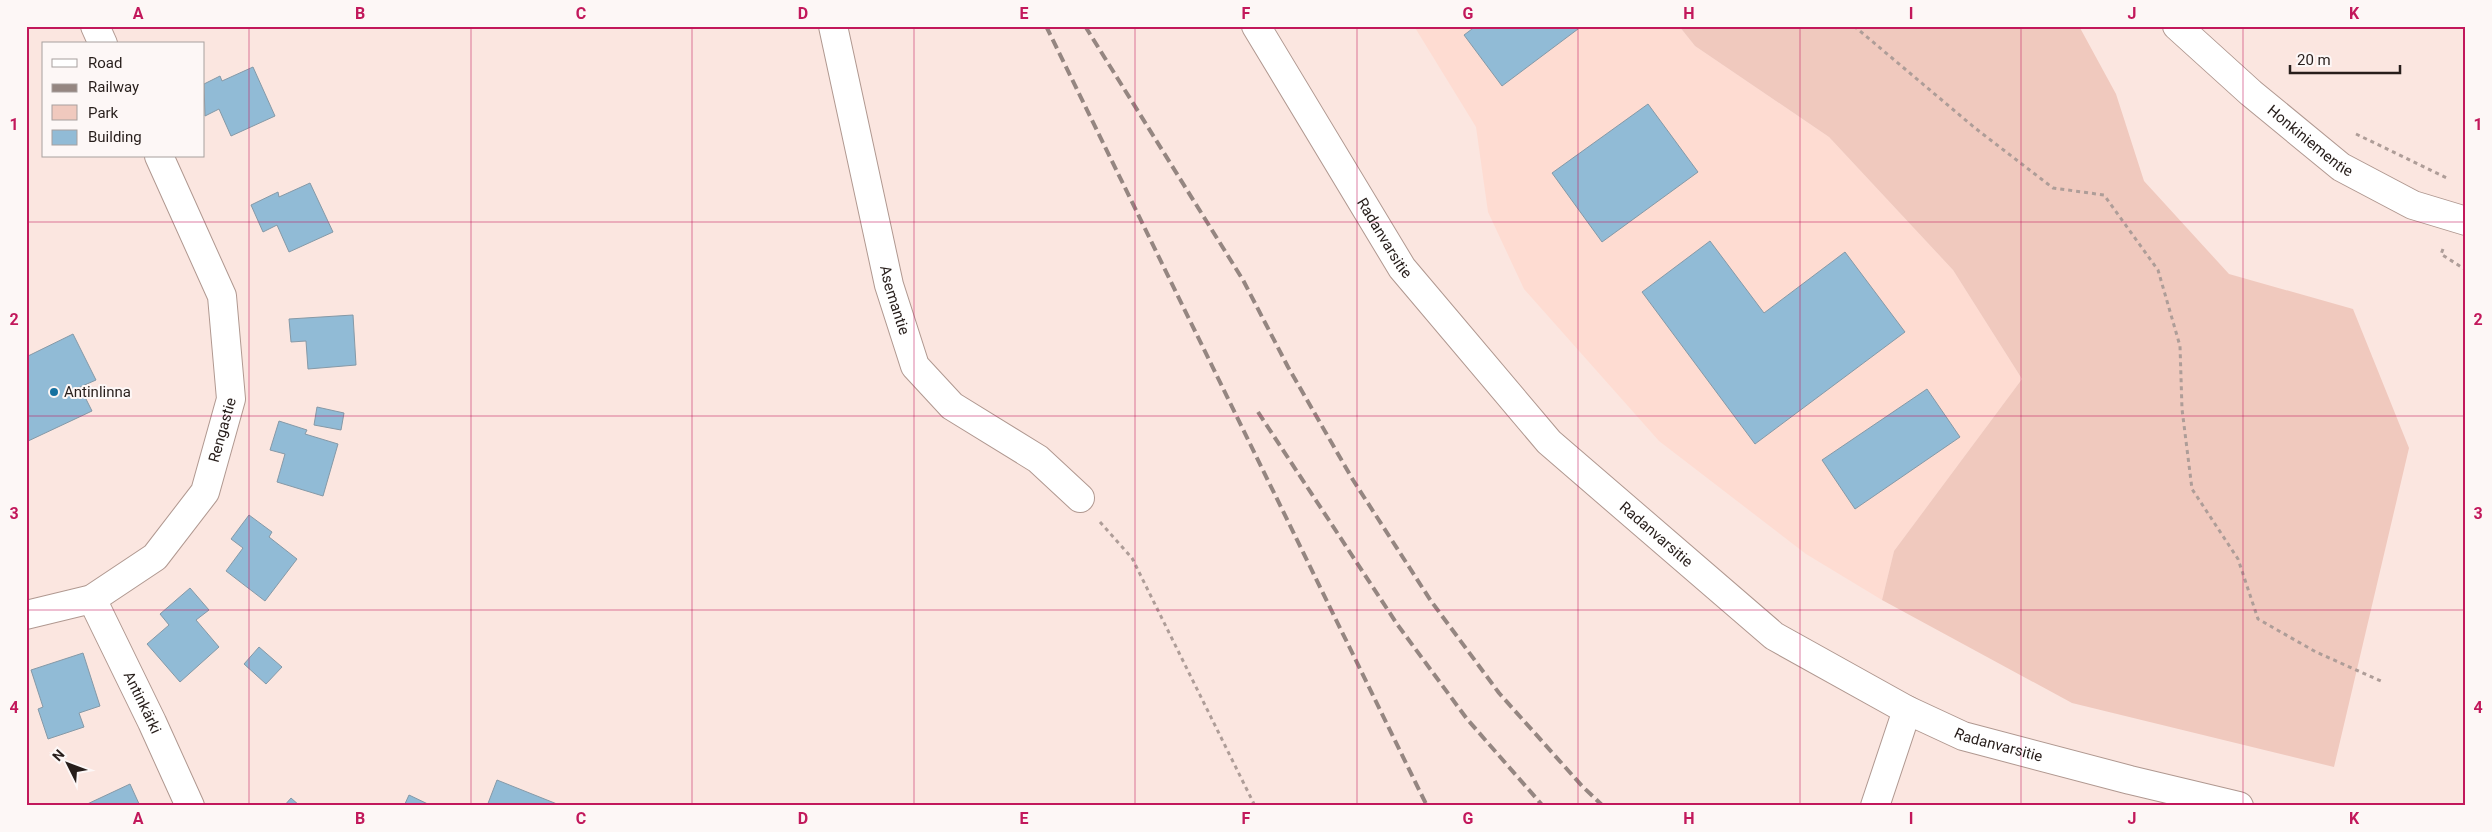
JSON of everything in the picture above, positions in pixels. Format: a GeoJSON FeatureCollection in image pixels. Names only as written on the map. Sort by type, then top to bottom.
{"type":"FeatureCollection","features":[{"type":"Feature","properties":{"kind":"street"},"geometry":{"type":"LineString","coordinates":[[95,26],[103,42]]}},
{"type":"Feature","properties":{"kind":"street","name":"Asemantie"},"geometry":{"type":"LineString","coordinates":[[833,26],[889,285],[916,366],[952,406],[1038,459],[1080,498]]}},
{"type":"Feature","properties":{"kind":"street","name":"Radanvarsitie"},"geometry":{"type":"LineString","coordinates":[[1256,26],[1402,268],[1549,442],[1774,636],[1908,710],[1963,736],[2130,780],[2239,806]]}},
{"type":"Feature","properties":{"kind":"street","name":"Honkiniementie"},"geometry":{"type":"LineString","coordinates":[[2177,26],[2251,93],[2340,167],[2413,205],[2466,221]]}},
{"type":"Feature","properties":{"kind":"street","name":"Rengastie"},"geometry":{"type":"LineString","coordinates":[[26,615],[92,600],[155,557],[205,492],[231,399],[222,296],[160,158]]}},
{"type":"Feature","properties":{"kind":"street","name":"Antinkärki"},"geometry":{"type":"LineString","coordinates":[[92,600],[152,722],[190,806]]}},
{"type":"Feature","properties":{"kind":"street"},"geometry":{"type":"LineString","coordinates":[[1875,806],[1908,710]]}},
{"type":"Feature","properties":{"kind":"path"},"geometry":{"type":"LineString","coordinates":[[1854,26],[1975,128],[2053,188],[2104,195],[2158,270],[2180,346],[2182,409],[2192,489],[2238,559],[2258,619],[2316,652],[2383,682]]}},
{"type":"Feature","properties":{"kind":"path"},"geometry":{"type":"LineString","coordinates":[[2354,133],[2455,182]]}},
{"type":"Feature","properties":{"kind":"path"},"geometry":{"type":"LineString","coordinates":[[1080,498],[1132,558],[1255,806]]}},
{"type":"Feature","properties":{"kind":"shaded area"},"geometry":{"type":"Polygon","coordinates":[[[1414,26],[1679,26],[1695,46],[1829,137],[1953,270],[2022,379],[1894,551],[1882,600],[1806,554],[1659,441],[1524,289],[1488,212],[1476,127],[1414,26]]]}},
{"type":"Feature","properties":{"kind":"green space"},"geometry":{"type":"Polygon","coordinates":[[[1679,26],[2079,26],[2116,94],[2144,181],[2229,274],[2353,309],[2409,448],[2334,767],[2072,703],[1882,600],[1894,551],[2022,379],[1953,270],[1829,137],[1695,46],[1679,26]]]}},
{"type":"Feature","properties":{"kind":"building"},"geometry":{"type":"Polygon","coordinates":[[[1476,26],[1582,26],[1502,86],[1464,35],[1476,26]]]}},
{"type":"Feature","properties":{"kind":"building"},"geometry":{"type":"Polygon","coordinates":[[[253,67],[275,116],[231,136],[219,109],[205,116],[205,84],[220,76],[222,81],[253,67]]]}},
{"type":"Feature","properties":{"kind":"building"},"geometry":{"type":"Polygon","coordinates":[[[1648,104],[1698,172],[1602,242],[1552,173],[1648,104]]]}},
{"type":"Feature","properties":{"kind":"building"},"geometry":{"type":"Polygon","coordinates":[[[310,183],[333,232],[289,252],[277,225],[263,232],[251,205],[278,192],[279,197],[310,183]]]}},
{"type":"Feature","properties":{"kind":"building"},"geometry":{"type":"Polygon","coordinates":[[[1710,241],[1764,313],[1845,252],[1905,332],[1755,444],[1642,292],[1710,241]]]}},
{"type":"Feature","properties":{"kind":"building"},"geometry":{"type":"Polygon","coordinates":[[[353,315],[356,365],[308,369],[306,341],[291,342],[289,319],[353,315]]]}},
{"type":"Feature","properties":{"kind":"building","name":"Antinlinna"},"geometry":{"type":"Polygon","coordinates":[[[73,334],[96,380],[80,387],[92,411],[26,442],[26,357],[73,334]]]}},
{"type":"Feature","properties":{"kind":"building"},"geometry":{"type":"Polygon","coordinates":[[[1927,389],[1960,437],[1855,509],[1822,460],[1927,389]]]}},
{"type":"Feature","properties":{"kind":"building"},"geometry":{"type":"Polygon","coordinates":[[[317,407],[344,413],[341,430],[314,425],[317,407]]]}},
{"type":"Feature","properties":{"kind":"building"},"geometry":{"type":"Polygon","coordinates":[[[279,421],[307,430],[305,434],[338,444],[323,496],[277,482],[285,454],[270,450],[279,421]]]}},
{"type":"Feature","properties":{"kind":"building"},"geometry":{"type":"Polygon","coordinates":[[[249,515],[272,532],[269,537],[297,559],[265,601],[226,571],[243,548],[231,539],[249,515]]]}},
{"type":"Feature","properties":{"kind":"building"},"geometry":{"type":"Polygon","coordinates":[[[190,588],[209,610],[196,620],[219,647],[180,682],[147,644],[169,625],[160,614],[190,588]]]}},
{"type":"Feature","properties":{"kind":"building"},"geometry":{"type":"Polygon","coordinates":[[[259,647],[282,667],[266,684],[244,664],[259,647]]]}},
{"type":"Feature","properties":{"kind":"building"},"geometry":{"type":"Polygon","coordinates":[[[83,653],[100,706],[79,713],[84,727],[48,739],[38,709],[43,707],[31,670],[83,653]]]}},
{"type":"Feature","properties":{"kind":"building"},"geometry":{"type":"Polygon","coordinates":[[[497,780],[562,806],[487,806],[497,780]]]}},
{"type":"Feature","properties":{"kind":"building"},"geometry":{"type":"Polygon","coordinates":[[[130,784],[140,806],[83,806],[130,784]]]}},
{"type":"Feature","properties":{"kind":"building"},"geometry":{"type":"Polygon","coordinates":[[[409,795],[432,806],[404,806],[409,795]]]}},
{"type":"Feature","properties":{"kind":"building"},"geometry":{"type":"Polygon","coordinates":[[[291,798],[300,806],[284,806],[291,798]]]}},
{"type":"Feature","properties":{"kind":"railway"},"geometry":{"type":"LineString","coordinates":[[1046,26],[1427,806]]}},
{"type":"Feature","properties":{"kind":"railway"},"geometry":{"type":"LineString","coordinates":[[1085,26],[1243,280],[1288,367],[1353,480],[1431,601],[1499,693],[1582,786],[1603,806]]}},
{"type":"Feature","properties":{"kind":"railway"},"geometry":{"type":"LineString","coordinates":[[1258,412],[1397,624],[1467,719],[1543,806]]}},
{"type":"Feature","properties":{"kind":"place","name":"Antinlinna"},"geometry":{"type":"Point","coordinates":[54,392]}}]}
